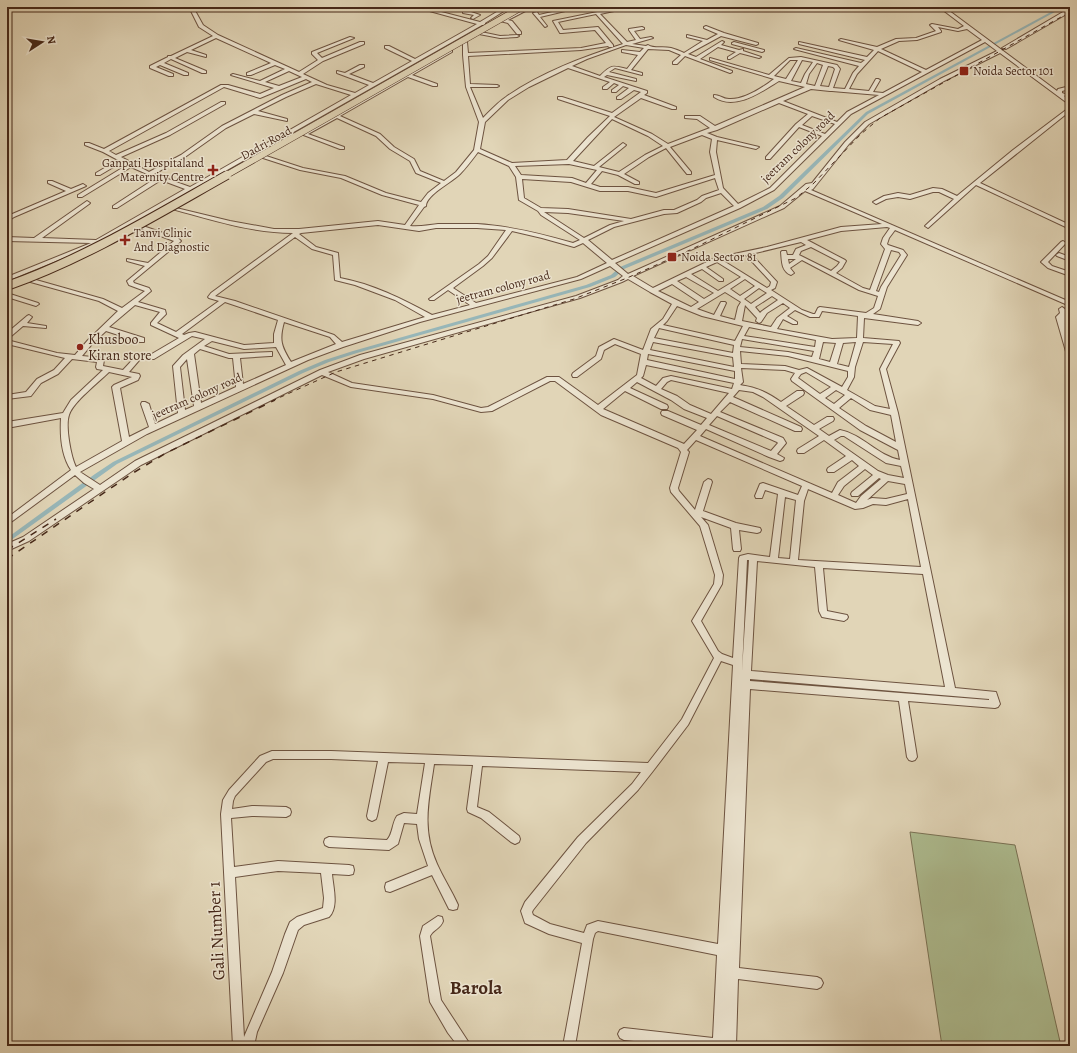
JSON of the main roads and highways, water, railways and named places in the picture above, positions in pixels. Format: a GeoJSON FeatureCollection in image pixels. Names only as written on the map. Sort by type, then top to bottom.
{"type":"FeatureCollection","features":[{"type":"Feature","properties":{"kind":"main road"},"geometry":{"type":"LineString","coordinates":[[7,280],[92,247],[516,7]]}},
{"type":"Feature","properties":{"kind":"main road"},"geometry":{"type":"LineString","coordinates":[[7,287],[33,277],[91,250],[189,197],[522,7]]}},
{"type":"Feature","properties":{"kind":"waterway"},"geometry":{"type":"LineString","coordinates":[[7,541],[115,463],[301,372],[327,361],[355,352],[588,286],[613,276],[622,268],[765,208],[781,197],[867,113],[1062,7]]}},
{"type":"Feature","properties":{"kind":"railway"},"geometry":{"type":"LineString","coordinates":[[272,401],[336,372],[574,299],[627,278],[690,250],[796,198],[813,184],[861,134],[880,118],[1070,12]]}},
{"type":"Feature","properties":{"kind":"railway"},"geometry":{"type":"LineString","coordinates":[[7,559],[133,473],[166,453],[275,400]]}},
{"type":"Feature","properties":{"kind":"railway"},"geometry":{"type":"LineString","coordinates":[[7,550],[56,519]]}},
{"type":"Feature","properties":{"kind":"place","name":"Noida Sector 101"},"geometry":{"type":"Point","coordinates":[964,71]}},
{"type":"Feature","properties":{"kind":"place","name":"Ganpati Hospitaland Maternity Centre"},"geometry":{"type":"Point","coordinates":[213,170]}},
{"type":"Feature","properties":{"kind":"place","name":"Tanvi Clinic And Diagnostic"},"geometry":{"type":"Point","coordinates":[125,240]}},
{"type":"Feature","properties":{"kind":"place","name":"Noida Sector 81"},"geometry":{"type":"Point","coordinates":[672,257]}},
{"type":"Feature","properties":{"kind":"place","name":"Khusboo Kiran store"},"geometry":{"type":"Point","coordinates":[80,347]}},
{"type":"Feature","properties":{"kind":"district","name":"Barola"},"geometry":{"type":"Point","coordinates":[476,987]}}]}
